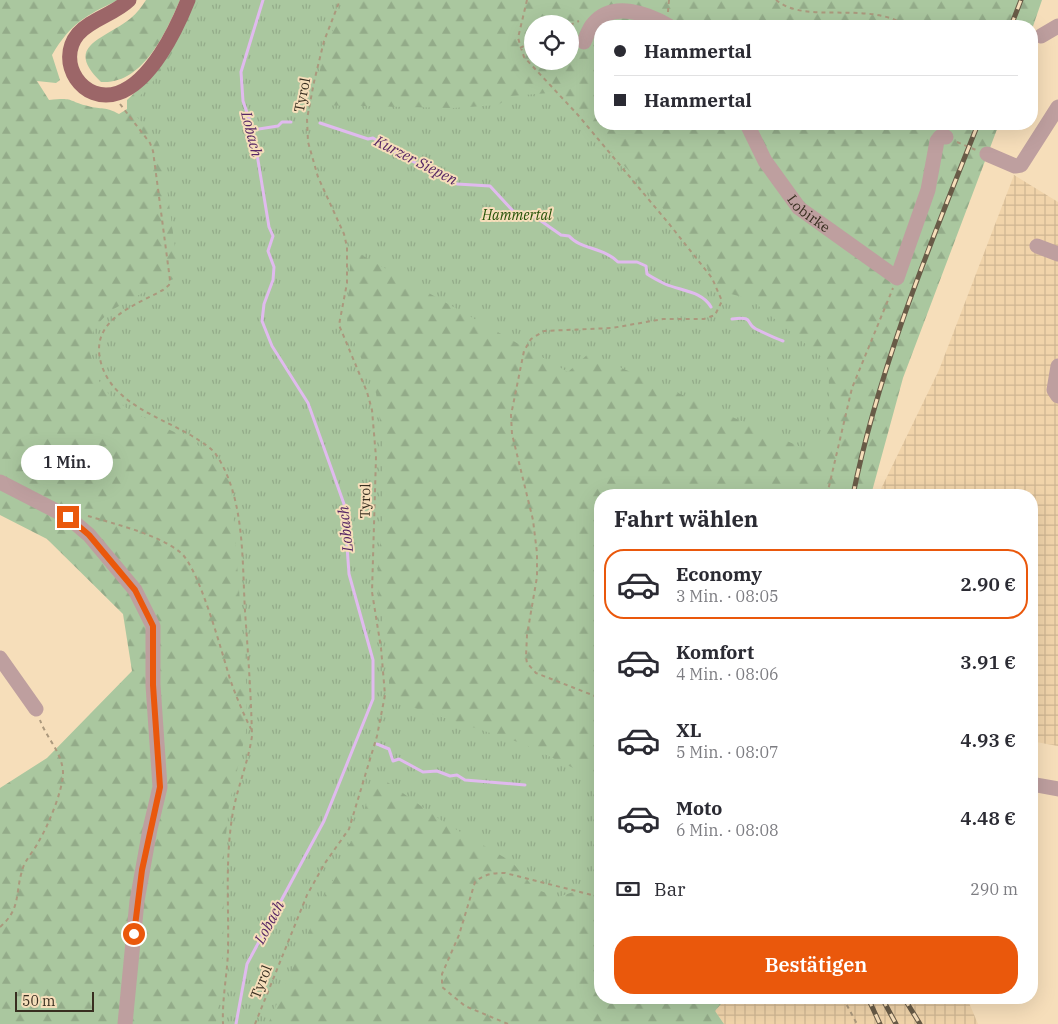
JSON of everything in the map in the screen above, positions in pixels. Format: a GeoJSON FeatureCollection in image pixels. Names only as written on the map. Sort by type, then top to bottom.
{"type":"FeatureCollection","features":[{"type":"Feature","properties":{"kind":"main road"},"geometry":{"type":"LineString","coordinates":[[129,0],[84,29],[75,39],[70,54],[73,74],[83,87],[100,95],[115,94],[134,84],[153,64],[167,44],[188,0]]}},
{"type":"Feature","properties":{"kind":"street"},"geometry":{"type":"LineString","coordinates":[[600,20],[611,13],[633,11],[658,20]]}},
{"type":"Feature","properties":{"kind":"street"},"geometry":{"type":"LineString","coordinates":[[584,42],[594,24]]}},
{"type":"Feature","properties":{"kind":"street"},"geometry":{"type":"LineString","coordinates":[[1041,36],[1058,26]]}},
{"type":"Feature","properties":{"kind":"street"},"geometry":{"type":"LineString","coordinates":[[987,154],[1016,166],[1021,165],[1058,108]]}},
{"type":"Feature","properties":{"kind":"street","name":"Lobirke"},"geometry":{"type":"LineString","coordinates":[[750,130],[768,166],[800,208],[897,278]]}},
{"type":"Feature","properties":{"kind":"street"},"geometry":{"type":"LineString","coordinates":[[897,278],[928,190],[937,141],[940,136],[946,137]]}},
{"type":"Feature","properties":{"kind":"street"},"geometry":{"type":"LineString","coordinates":[[1037,246],[1058,254]]}},
{"type":"Feature","properties":{"kind":"street"},"geometry":{"type":"LineString","coordinates":[[1058,366],[1054,390],[1058,396]]}},
{"type":"Feature","properties":{"kind":"street"},"geometry":{"type":"LineString","coordinates":[[0,482],[68,517],[89,535],[135,590],[153,626],[153,685],[160,787],[142,870],[126,1024]]}},
{"type":"Feature","properties":{"kind":"street"},"geometry":{"type":"LineString","coordinates":[[0,658],[36,708]]}},
{"type":"Feature","properties":{"kind":"street"},"geometry":{"type":"LineString","coordinates":[[1038,785],[1058,789]]}},
{"type":"Feature","properties":{"kind":"path","name":"Tyrol"},"geometry":{"type":"LineString","coordinates":[[255,1024],[307,894],[324,863],[349,830],[377,736],[384,695],[382,648],[372,592],[376,457],[372,410],[367,392],[339,325],[347,283],[347,246],[344,234],[315,169],[308,142],[307,118],[314,82],[324,41],[340,0]]}},
{"type":"Feature","properties":{"kind":"path"},"geometry":{"type":"LineString","coordinates":[[528,0],[518,38],[520,48],[529,64],[578,115],[681,238],[712,278],[722,301],[715,315],[704,319],[672,318],[612,328],[544,332],[531,339],[524,351],[510,416],[512,434],[533,520],[537,553],[537,577],[527,634],[527,663],[536,673],[594,696]]}},
{"type":"Feature","properties":{"kind":"path"},"geometry":{"type":"LineString","coordinates":[[776,0],[783,6],[821,8]]}},
{"type":"Feature","properties":{"kind":"path"},"geometry":{"type":"LineString","coordinates":[[877,10],[901,20]]}},
{"type":"Feature","properties":{"kind":"path"},"geometry":{"type":"LineString","coordinates":[[520,48],[524,46]]}},
{"type":"Feature","properties":{"kind":"path"},"geometry":{"type":"LineString","coordinates":[[115,94],[124,111],[150,143],[153,152],[170,280],[169,285],[163,290],[109,322],[101,332],[99,341],[100,359],[114,386],[126,399],[209,447],[217,456],[227,476],[235,502],[241,549],[252,731],[250,753],[232,817],[228,851],[228,952],[222,998],[222,1024]]}},
{"type":"Feature","properties":{"kind":"path"},"geometry":{"type":"LineString","coordinates":[[946,137],[987,154]]}},
{"type":"Feature","properties":{"kind":"path"},"geometry":{"type":"LineString","coordinates":[[829,489],[852,388],[897,278]]}},
{"type":"Feature","properties":{"kind":"path"},"geometry":{"type":"LineString","coordinates":[[80,514],[140,532],[180,553],[188,563],[200,590],[223,652],[231,680],[252,731]]}},
{"type":"Feature","properties":{"kind":"path"},"geometry":{"type":"LineString","coordinates":[[0,927],[14,910],[19,896],[22,870],[41,839],[62,785],[62,765],[42,727],[36,708]]}},
{"type":"Feature","properties":{"kind":"path"},"geometry":{"type":"LineString","coordinates":[[508,1024],[465,1006],[442,987],[441,979],[459,935],[475,882],[481,877],[492,873],[505,872],[594,895]]}},
{"type":"Feature","properties":{"kind":"path"},"geometry":{"type":"LineString","coordinates":[[846,1004],[857,1024]]}},
{"type":"Feature","properties":{"kind":"shaded area"},"geometry":{"type":"Polygon","coordinates":[[[1014,175],[1058,202],[1058,746],[1038,742],[1038,489],[881,489],[939,370],[1014,175]]]}},
{"type":"Feature","properties":{"kind":"shaded area"},"geometry":{"type":"Polygon","coordinates":[[[721,1004],[970,1004],[978,1024],[724,1024],[715,1011],[721,1004]]]}},
{"type":"Feature","properties":{"kind":"green space"},"geometry":{"type":"Polygon","coordinates":[[[0,0],[118,0],[88,16],[73,28],[59,44],[52,55],[60,80],[56,83],[37,81],[49,100],[67,99],[119,114],[127,109],[127,100],[150,77],[166,54],[194,0],[1042,0],[1035,20],[594,20],[594,130],[997,130],[903,378],[873,489],[594,489],[594,1004],[721,1004],[715,1011],[724,1024],[0,1024],[0,788],[47,758],[132,671],[123,614],[47,539],[0,515],[0,0]]]}},
{"type":"Feature","properties":{"kind":"green space"},"geometry":{"type":"Polygon","coordinates":[[[146,0],[180,0],[160,41],[141,66],[129,75],[116,81],[101,82],[90,69],[86,59],[87,51],[100,38],[131,18],[146,0]]]}},
{"type":"Feature","properties":{"kind":"green space","name":"Hammertal"},"geometry":{"type":"Polygon","coordinates":[[[199,0],[344,0],[321,65],[315,105],[453,108],[498,105],[511,96],[549,93],[568,108],[620,161],[686,234],[708,268],[716,290],[750,299],[828,362],[830,412],[824,447],[805,449],[599,358],[587,355],[568,372],[351,249],[347,325],[376,393],[383,442],[383,507],[377,580],[389,668],[389,693],[393,701],[524,744],[594,778],[594,886],[558,897],[535,889],[512,862],[445,823],[376,774],[356,836],[342,853],[343,865],[329,886],[268,1024],[216,1024],[223,961],[224,855],[229,805],[246,732],[247,695],[231,484],[209,453],[189,439],[132,412],[111,397],[96,377],[90,352],[94,328],[110,311],[155,286],[179,277],[162,152],[158,142],[132,111],[175,49],[199,0]]]}},
{"type":"Feature","properties":{"kind":"waterway","name":"Lobach"},"geometry":{"type":"LineString","coordinates":[[236,1024],[247,964],[324,821],[373,699],[373,660],[349,574],[344,504],[308,403],[272,346],[262,321],[264,304],[273,280],[274,267],[268,251],[273,236],[269,227],[253,130],[243,101],[241,72],[263,0]]}},
{"type":"Feature","properties":{"kind":"waterway","name":"Kurzer Siepen"},"geometry":{"type":"LineString","coordinates":[[253,130],[278,126],[282,122],[291,122]]}},
{"type":"Feature","properties":{"kind":"waterway","name":"Kurzer Siepen"},"geometry":{"type":"LineString","coordinates":[[320,123],[368,139],[373,138],[403,157],[457,184],[490,186],[513,211],[534,216],[561,235],[569,236],[579,244],[613,257],[618,262],[637,262],[646,266],[647,274],[665,284],[697,295],[711,307]]}},
{"type":"Feature","properties":{"kind":"waterway","name":"Kurzer Siepen"},"geometry":{"type":"LineString","coordinates":[[732,319],[747,319],[756,329],[783,341]]}},
{"type":"Feature","properties":{"kind":"waterway"},"geometry":{"type":"LineString","coordinates":[[377,744],[389,749],[393,761],[399,759],[423,772],[437,771],[450,776],[457,775],[465,780],[525,785]]}},
{"type":"Feature","properties":{"kind":"railway"},"geometry":{"type":"LineString","coordinates":[[1013,20],[1021,0]]}},
{"type":"Feature","properties":{"kind":"railway"},"geometry":{"type":"LineString","coordinates":[[854,489],[864,447],[891,353],[924,261],[976,130]]}},
{"type":"Feature","properties":{"kind":"railway"},"geometry":{"type":"LineString","coordinates":[[871,1004],[880,1024]]}},
{"type":"Feature","properties":{"kind":"railway"},"geometry":{"type":"LineString","coordinates":[[885,1004],[896,1024]]}},
{"type":"Feature","properties":{"kind":"railway"},"geometry":{"type":"LineString","coordinates":[[908,1004],[920,1024]]}},
{"type":"Feature","properties":{"kind":"route"},"geometry":{"type":"LineString","coordinates":[[68,517],[89,535],[135,590],[153,626],[153,685],[161,772],[159,798],[150,829],[142,870],[134,934]]}}]}
